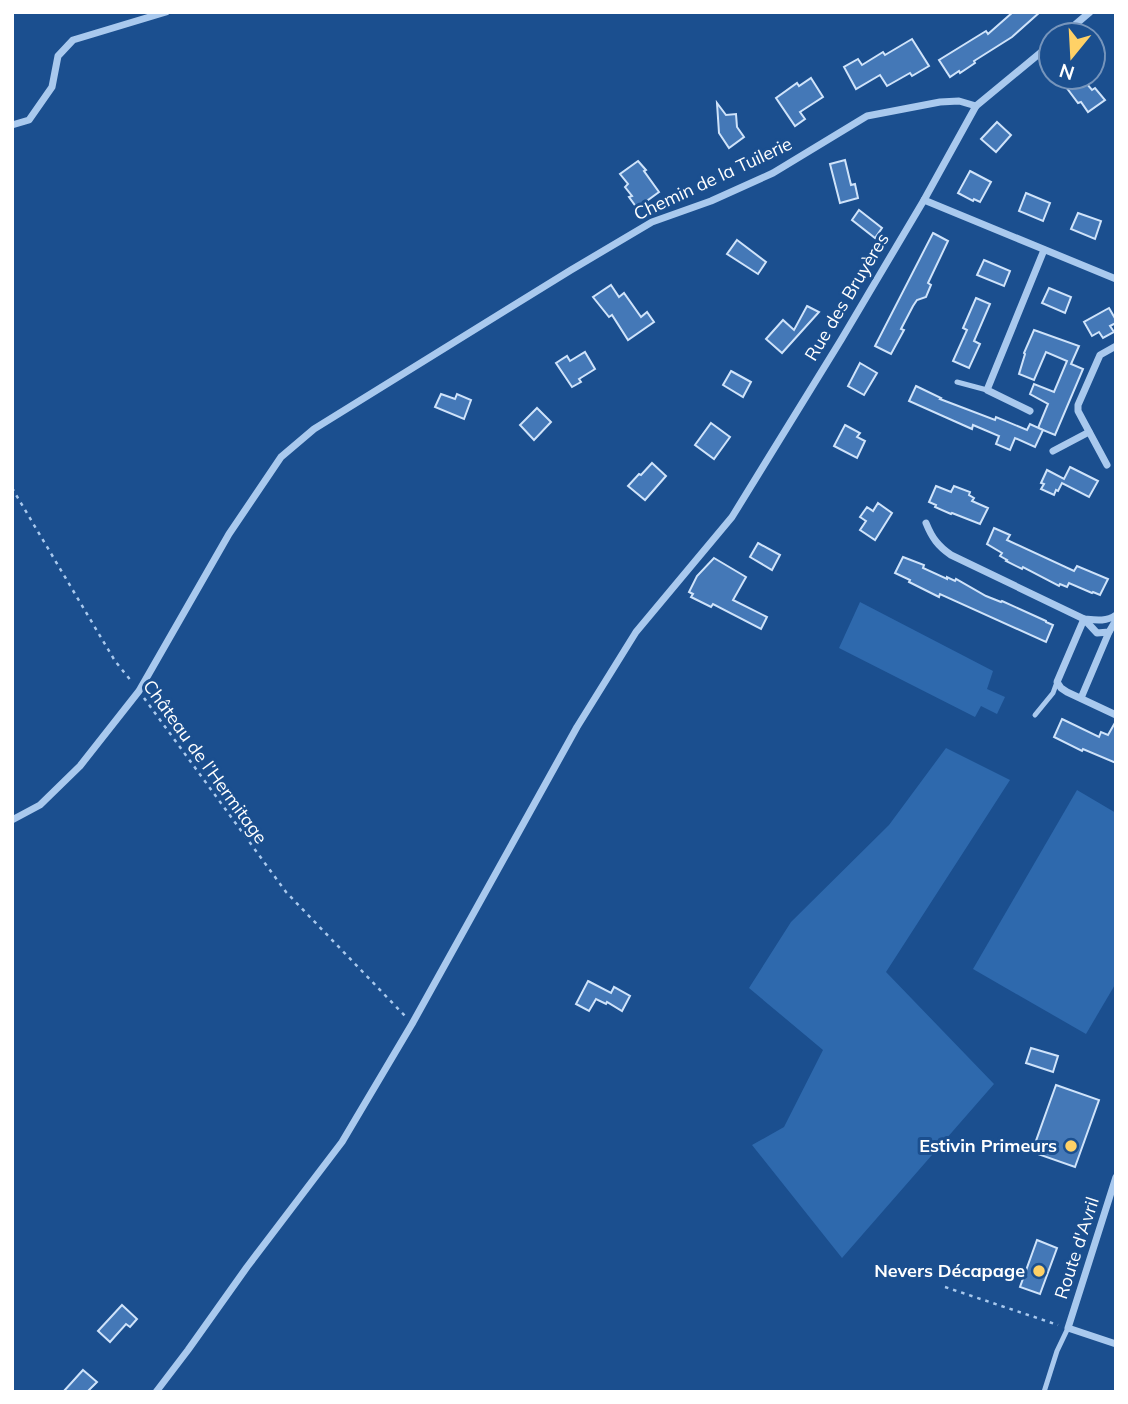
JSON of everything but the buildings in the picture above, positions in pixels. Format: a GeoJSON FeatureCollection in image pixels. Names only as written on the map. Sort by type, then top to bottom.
{"type":"FeatureCollection","features":[{"type":"Feature","properties":{"kind":"street"},"geometry":{"type":"LineString","coordinates":[[12,125],[29,120],[52,87],[58,56],[74,40],[166,12]]}},
{"type":"Feature","properties":{"kind":"street","name":"Rue des Bruyères"},"geometry":{"type":"LineString","coordinates":[[156,1392],[342,1142],[412,1024],[577,727],[636,632],[732,517],[841,340],[976,106],[1037,56]]}},
{"type":"Feature","properties":{"kind":"street","name":"Chemin de la Tuilerie"},"geometry":{"type":"LineString","coordinates":[[12,820],[40,805],[80,766],[139,691],[229,534],[281,457],[314,429],[652,222],[711,201],[774,173],[867,116],[940,102],[976,106]]}},
{"type":"Feature","properties":{"kind":"street"},"geometry":{"type":"LineString","coordinates":[[923,200],[1116,279]]}},
{"type":"Feature","properties":{"kind":"street"},"geometry":{"type":"LineString","coordinates":[[1030,411],[987,390],[1044,250]]}},
{"type":"Feature","properties":{"kind":"street"},"geometry":{"type":"LineString","coordinates":[[1107,465],[1078,411],[1078,405],[1100,355],[1116,346]]}},
{"type":"Feature","properties":{"kind":"street"},"geometry":{"type":"LineString","coordinates":[[1053,451],[1089,432]]}},
{"type":"Feature","properties":{"kind":"street"},"geometry":{"type":"LineString","coordinates":[[926,523],[931,537],[951,555],[1084,619],[1098,621],[1116,618]]}},
{"type":"Feature","properties":{"kind":"street"},"geometry":{"type":"LineString","coordinates":[[1080,698],[1116,618]]}},
{"type":"Feature","properties":{"kind":"street"},"geometry":{"type":"LineString","coordinates":[[1084,619],[1097,633],[1110,632]]}},
{"type":"Feature","properties":{"kind":"street"},"geometry":{"type":"LineString","coordinates":[[1084,619],[1057,682],[1061,688],[1116,715]]}},
{"type":"Feature","properties":{"kind":"street","name":"Route d'Avril"},"geometry":{"type":"LineString","coordinates":[[1068,1328],[1116,1177]]}},
{"type":"Feature","properties":{"kind":"street"},"geometry":{"type":"LineString","coordinates":[[1068,1328],[1116,1344]]}},
{"type":"Feature","properties":{"kind":"lane"},"geometry":{"type":"LineString","coordinates":[[957,382],[987,390]]}},
{"type":"Feature","properties":{"kind":"lane"},"geometry":{"type":"LineString","coordinates":[[1035,715],[1053,692],[1057,682]]}},
{"type":"Feature","properties":{"kind":"lane"},"geometry":{"type":"LineString","coordinates":[[1044,1392],[1056,1351],[1068,1328]]}},
{"type":"Feature","properties":{"kind":"path","name":"Château de l’Hermitage"},"geometry":{"type":"LineString","coordinates":[[12,488],[115,661],[286,892],[412,1024]]}},
{"type":"Feature","properties":{"kind":"path"},"geometry":{"type":"LineString","coordinates":[[945,1287],[1068,1328]]}},
{"type":"Feature","properties":{"kind":"shaded area"},"geometry":{"type":"Polygon","coordinates":[[[860,602],[993,671],[987,689],[1005,697],[997,714],[981,706],[975,717],[839,648],[860,602]]]}},
{"type":"Feature","properties":{"kind":"shaded area"},"geometry":{"type":"Polygon","coordinates":[[[946,748],[1010,780],[886,972],[994,1084],[842,1258],[752,1145],[784,1127],[823,1050],[749,988],[791,922],[889,825],[946,748]]]}},
{"type":"Feature","properties":{"kind":"shaded area"},"geometry":{"type":"Polygon","coordinates":[[[1077,790],[1116,813],[1116,983],[1086,1034],[973,969],[1077,790]]]}},
{"type":"Feature","properties":{"kind":"place","name":"Estivin Primeurs"},"geometry":{"type":"Point","coordinates":[1071,1146]}},
{"type":"Feature","properties":{"kind":"place","name":"Nevers Décapage"},"geometry":{"type":"Point","coordinates":[1039,1271]}}]}
